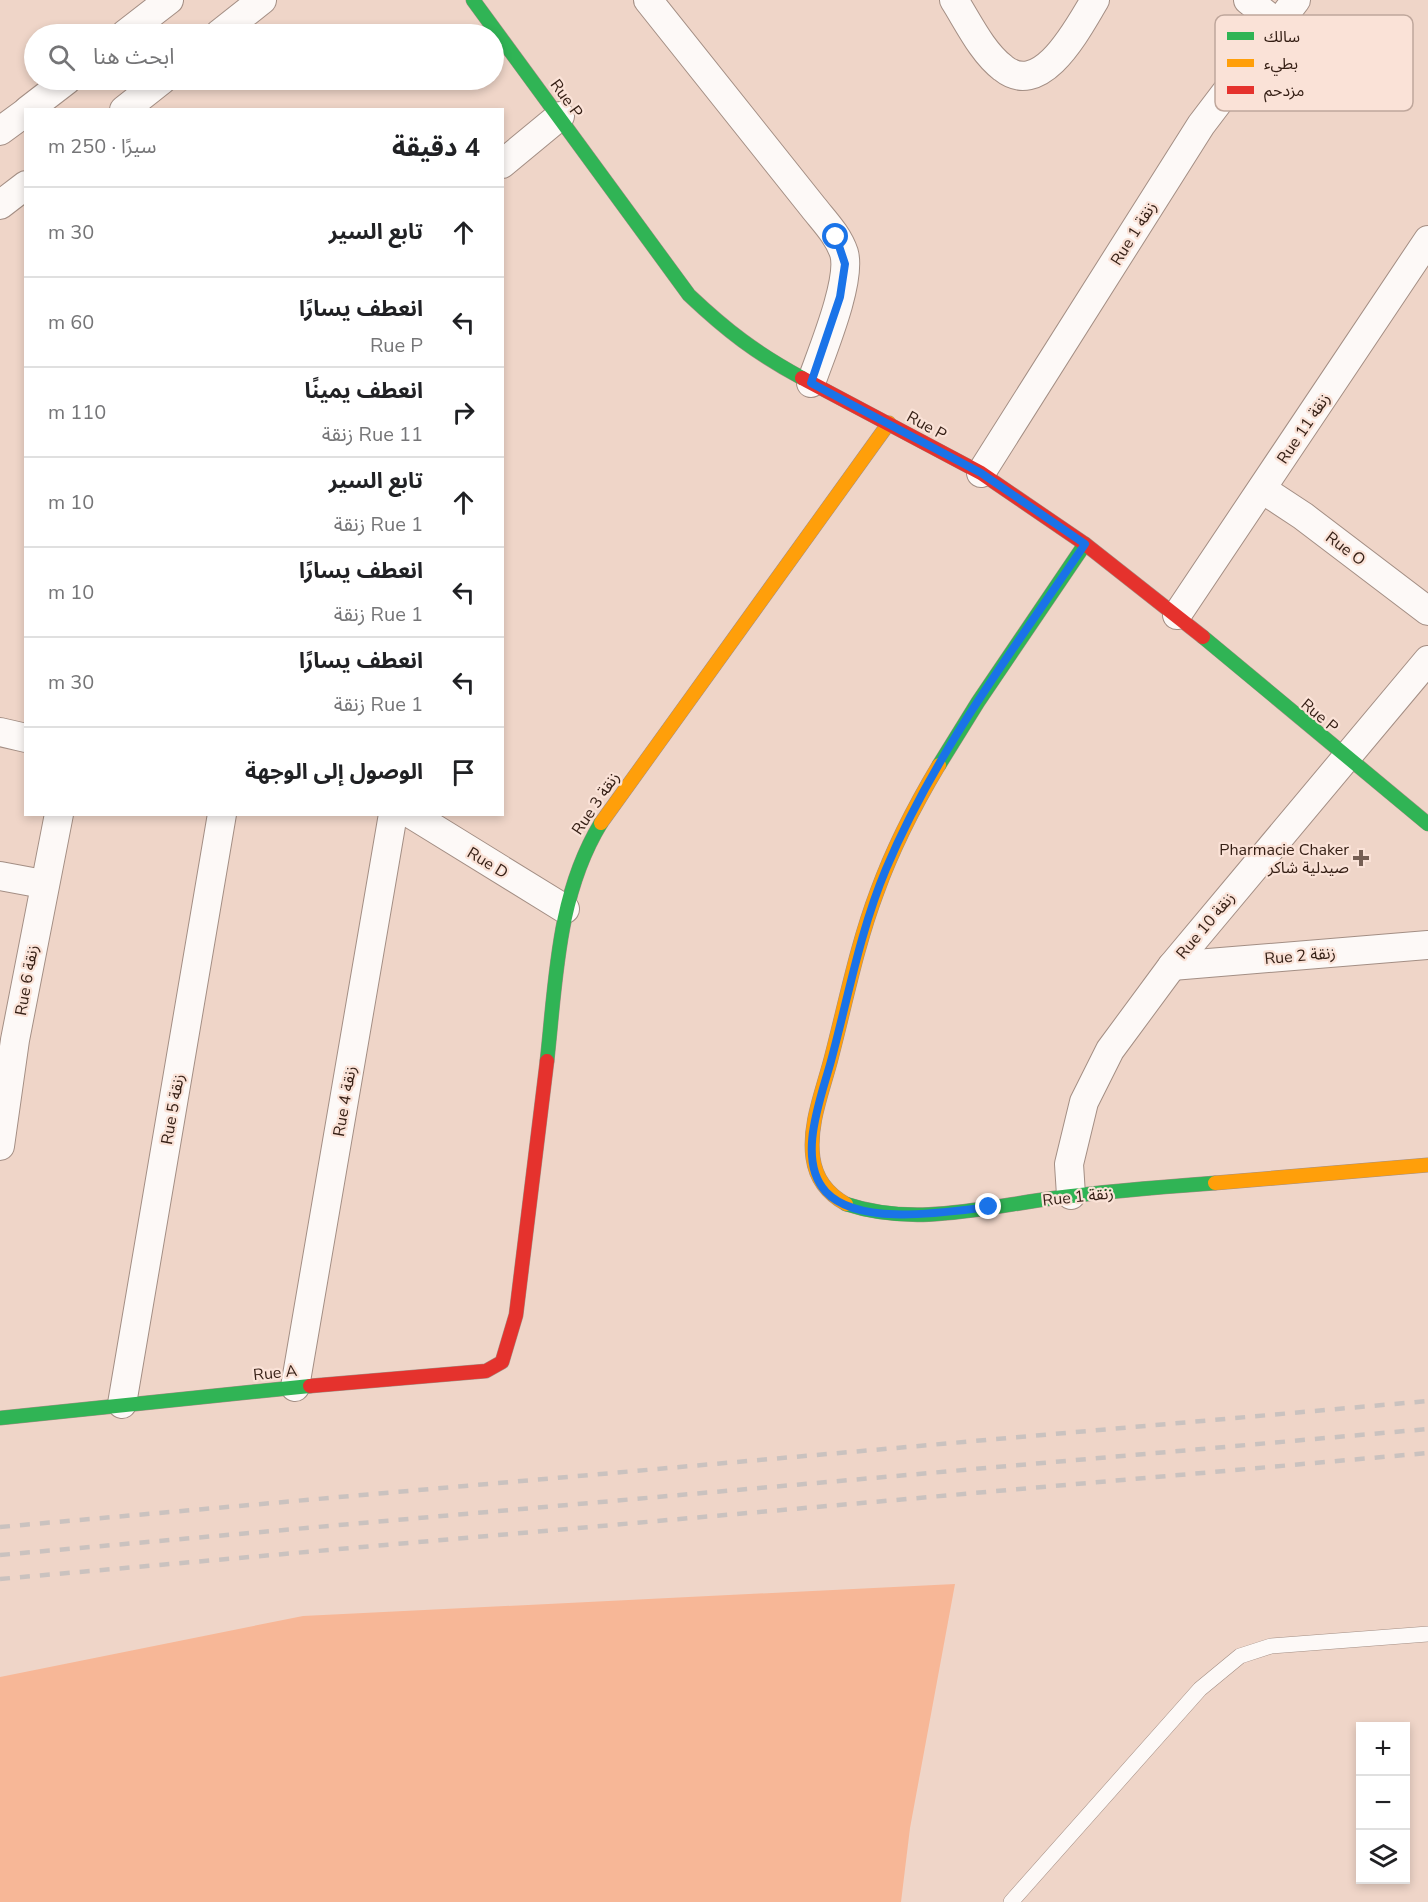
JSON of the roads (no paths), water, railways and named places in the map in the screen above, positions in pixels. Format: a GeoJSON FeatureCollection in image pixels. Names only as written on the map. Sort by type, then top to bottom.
{"type":"FeatureCollection","features":[{"type":"Feature","properties":{"kind":"street"},"geometry":{"type":"LineString","coordinates":[[138,24],[169,0]]}},
{"type":"Feature","properties":{"kind":"street"},"geometry":{"type":"LineString","coordinates":[[232,24],[262,0]]}},
{"type":"Feature","properties":{"kind":"street","name":"Rue P"},"geometry":{"type":"LineString","coordinates":[[473,0],[491,24]]}},
{"type":"Feature","properties":{"kind":"street"},"geometry":{"type":"LineString","coordinates":[[648,0],[819,214],[836,237],[844,253],[845,264],[840,297],[811,383]]}},
{"type":"Feature","properties":{"kind":"street"},"geometry":{"type":"LineString","coordinates":[[954,0],[1002,68],[1023,76],[1032,75],[1049,66],[1095,0]]}},
{"type":"Feature","properties":{"kind":"street"},"geometry":{"type":"LineString","coordinates":[[1248,0],[1267,15]]}},
{"type":"Feature","properties":{"kind":"street","name":"Rue 1 زنقة"},"geometry":{"type":"LineString","coordinates":[[1285,15],[1296,0]]}},
{"type":"Feature","properties":{"kind":"street","name":"Rue P"},"geometry":{"type":"LineString","coordinates":[[504,41],[689,295],[729,333],[765,358],[981,473],[1085,544],[1177,615],[1428,824]]}},
{"type":"Feature","properties":{"kind":"street"},"geometry":{"type":"LineString","coordinates":[[31,108],[54,90]]}},
{"type":"Feature","properties":{"kind":"street","name":"Rue 1 زنقة"},"geometry":{"type":"LineString","coordinates":[[981,473],[1201,125],[1215,107]]}},
{"type":"Feature","properties":{"kind":"street"},"geometry":{"type":"LineString","coordinates":[[0,131],[24,113]]}},
{"type":"Feature","properties":{"kind":"street"},"geometry":{"type":"LineString","coordinates":[[504,162],[560,116]]}},
{"type":"Feature","properties":{"kind":"street"},"geometry":{"type":"LineString","coordinates":[[0,205],[24,187]]}},
{"type":"Feature","properties":{"kind":"street","name":"Rue 11 زنقة"},"geometry":{"type":"LineString","coordinates":[[1177,615],[1428,240]]}},
{"type":"Feature","properties":{"kind":"street","name":"Rue 3 زنقة"},"geometry":{"type":"LineString","coordinates":[[516,1315],[565,909],[573,875],[588,840],[889,423]]}},
{"type":"Feature","properties":{"kind":"street","name":"Rue O"},"geometry":{"type":"LineString","coordinates":[[1262,489],[1303,516],[1428,611]]}},
{"type":"Feature","properties":{"kind":"street","name":"Rue 1 زنقة"},"geometry":{"type":"LineString","coordinates":[[1085,544],[948,748],[910,814],[885,872],[855,963],[820,1103],[810,1154],[812,1166],[826,1193],[847,1205],[880,1213],[930,1214],[1071,1195],[1428,1165]]}},
{"type":"Feature","properties":{"kind":"street","name":"Rue 10 زنقة"},"geometry":{"type":"LineString","coordinates":[[1071,1195],[1069,1164],[1084,1102],[1110,1050],[1172,966],[1428,660]]}},
{"type":"Feature","properties":{"kind":"street"},"geometry":{"type":"LineString","coordinates":[[0,732],[24,738]]}},
{"type":"Feature","properties":{"kind":"street","name":"Rue 6 زنقة"},"geometry":{"type":"LineString","coordinates":[[0,1146],[8,1039],[58,816]]}},
{"type":"Feature","properties":{"kind":"street","name":"Rue 5 زنقة"},"geometry":{"type":"LineString","coordinates":[[122,1404],[222,816]]}},
{"type":"Feature","properties":{"kind":"street","name":"Rue 4 زنقة"},"geometry":{"type":"LineString","coordinates":[[295,1387],[393,816]]}},
{"type":"Feature","properties":{"kind":"street","name":"Rue D"},"geometry":{"type":"LineString","coordinates":[[414,816],[565,909]]}},
{"type":"Feature","properties":{"kind":"street"},"geometry":{"type":"LineString","coordinates":[[0,876],[43,884]]}},
{"type":"Feature","properties":{"kind":"street","name":"Rue 2 زنقة"},"geometry":{"type":"LineString","coordinates":[[1172,966],[1428,945]]}},
{"type":"Feature","properties":{"kind":"street","name":"Rue A"},"geometry":{"type":"LineString","coordinates":[[0,1418],[295,1387],[486,1371],[502,1362],[516,1315]]}},
{"type":"Feature","properties":{"kind":"lane"},"geometry":{"type":"LineString","coordinates":[[1011,1902],[1200,1689],[1239,1656],[1271,1646],[1428,1634]]}},
{"type":"Feature","properties":{"kind":"railway"},"geometry":{"type":"LineString","coordinates":[[0,1527],[1428,1401]]}},
{"type":"Feature","properties":{"kind":"railway"},"geometry":{"type":"LineString","coordinates":[[0,1555],[1428,1429]]}},
{"type":"Feature","properties":{"kind":"railway"},"geometry":{"type":"LineString","coordinates":[[0,1579],[1428,1453]]}},
{"type":"Feature","properties":{"kind":"place","name":"Pharmacie Chaker صيدلية شاكر"},"geometry":{"type":"Point","coordinates":[1361,858]}}]}
